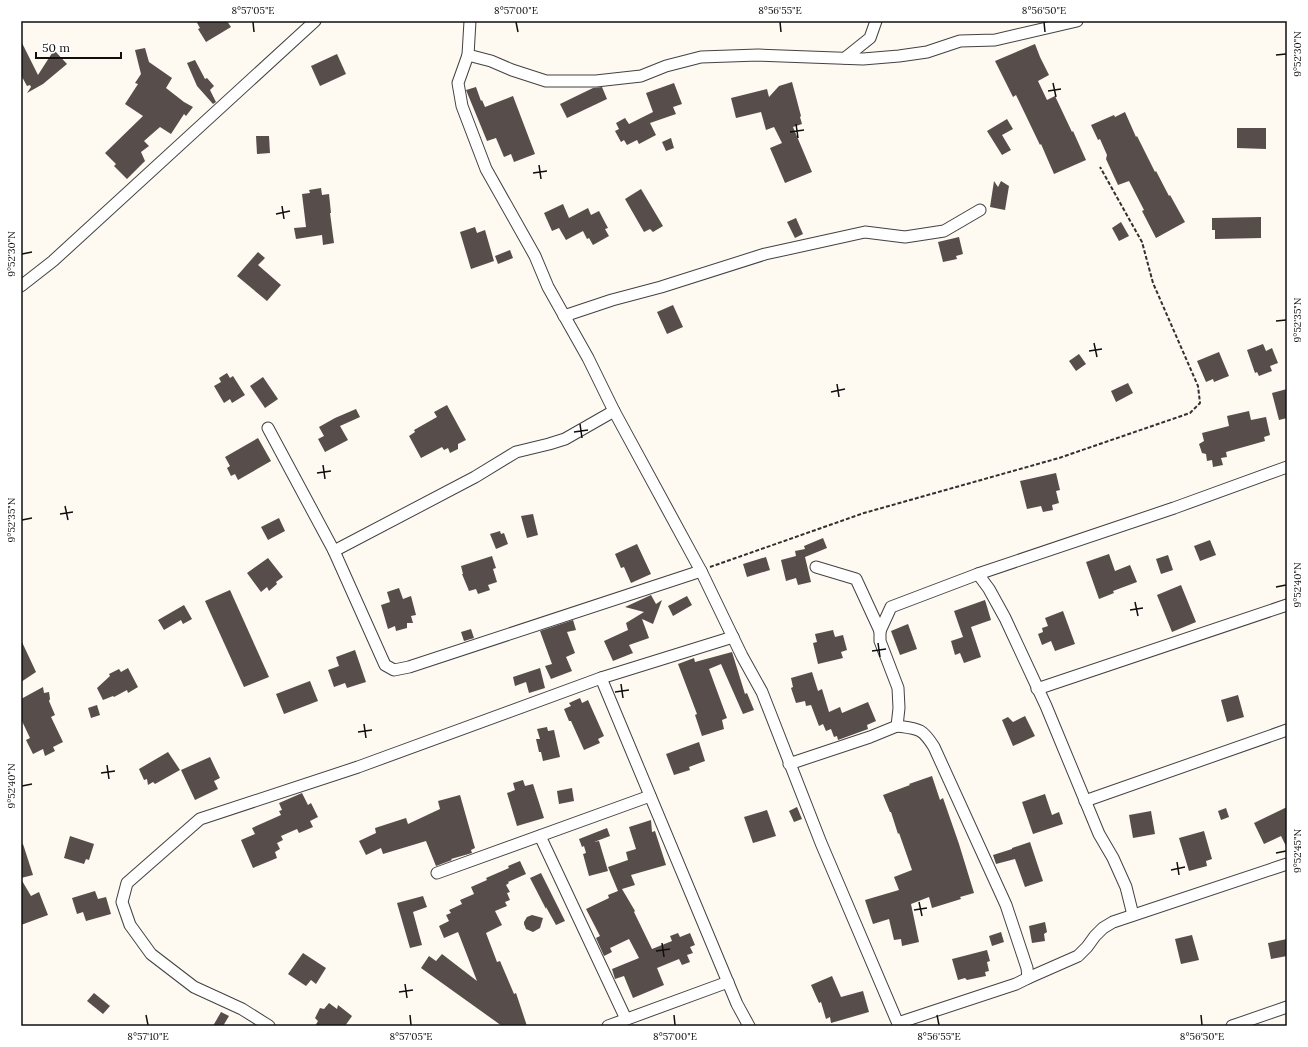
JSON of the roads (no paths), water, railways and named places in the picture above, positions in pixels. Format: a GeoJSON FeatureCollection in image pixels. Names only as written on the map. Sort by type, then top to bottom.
{"type":"FeatureCollection","features":[{"type":"Feature","properties":{"kind":"street"},"geometry":{"type":"LineString","coordinates":[[21,286],[53,261],[315,21]]}},
{"type":"Feature","properties":{"kind":"street"},"geometry":{"type":"LineString","coordinates":[[470,21],[468,56],[458,83],[462,106],[486,169],[535,256],[548,287],[588,358],[614,411],[701,570],[742,656],[762,692],[821,843],[899,1025],[1016,984],[1078,956],[1088,947],[1095,936],[1103,928],[1113,922],[1287,864]]}},
{"type":"Feature","properties":{"kind":"street"},"geometry":{"type":"LineString","coordinates":[[845,58],[870,38],[876,21]]}},
{"type":"Feature","properties":{"kind":"street"},"geometry":{"type":"LineString","coordinates":[[468,56],[491,61],[512,70],[546,81],[596,81],[641,76],[666,66],[701,57],[758,55],[863,59],[899,56],[927,52],[960,41],[995,40],[1077,21]]}},
{"type":"Feature","properties":{"kind":"street"},"geometry":{"type":"LineString","coordinates":[[564,316],[765,254],[865,232],[905,237],[944,231],[980,210]]}},
{"type":"Feature","properties":{"kind":"street"},"geometry":{"type":"LineString","coordinates":[[334,551],[475,477],[516,452],[565,439],[614,411]]}},
{"type":"Feature","properties":{"kind":"street"},"geometry":{"type":"LineString","coordinates":[[268,428],[334,551],[385,665],[394,670],[409,667],[701,570]]}},
{"type":"Feature","properties":{"kind":"street"},"geometry":{"type":"LineString","coordinates":[[897,726],[899,708],[898,688],[880,641],[880,631],[891,607],[978,574],[1174,508],[1287,467]]}},
{"type":"Feature","properties":{"kind":"street"},"geometry":{"type":"LineString","coordinates":[[816,567],[856,579],[880,631]]}},
{"type":"Feature","properties":{"kind":"street"},"geometry":{"type":"LineString","coordinates":[[978,574],[989,589],[1005,618],[1099,834],[1113,858],[1126,887],[1133,915]]}},
{"type":"Feature","properties":{"kind":"street"},"geometry":{"type":"LineString","coordinates":[[1037,689],[1287,605]]}},
{"type":"Feature","properties":{"kind":"street"},"geometry":{"type":"LineString","coordinates":[[269,1026],[242,1009],[194,987],[151,954],[130,925],[122,902],[127,883],[200,819],[358,767],[601,678],[733,637]]}},
{"type":"Feature","properties":{"kind":"street"},"geometry":{"type":"LineString","coordinates":[[601,678],[737,1004],[749,1026]]}},
{"type":"Feature","properties":{"kind":"street"},"geometry":{"type":"LineString","coordinates":[[790,764],[870,737],[897,726],[917,729],[926,734],[934,747],[1006,904],[1028,978]]}},
{"type":"Feature","properties":{"kind":"street"},"geometry":{"type":"LineString","coordinates":[[1085,802],[1287,730]]}},
{"type":"Feature","properties":{"kind":"street"},"geometry":{"type":"LineString","coordinates":[[437,873],[650,796]]}},
{"type":"Feature","properties":{"kind":"street"},"geometry":{"type":"LineString","coordinates":[[540,836],[626,1019]]}},
{"type":"Feature","properties":{"kind":"street"},"geometry":{"type":"LineString","coordinates":[[608,1026],[728,982]]}},
{"type":"Feature","properties":{"kind":"street"},"geometry":{"type":"LineString","coordinates":[[1232,1026],[1287,1006]]}}]}
